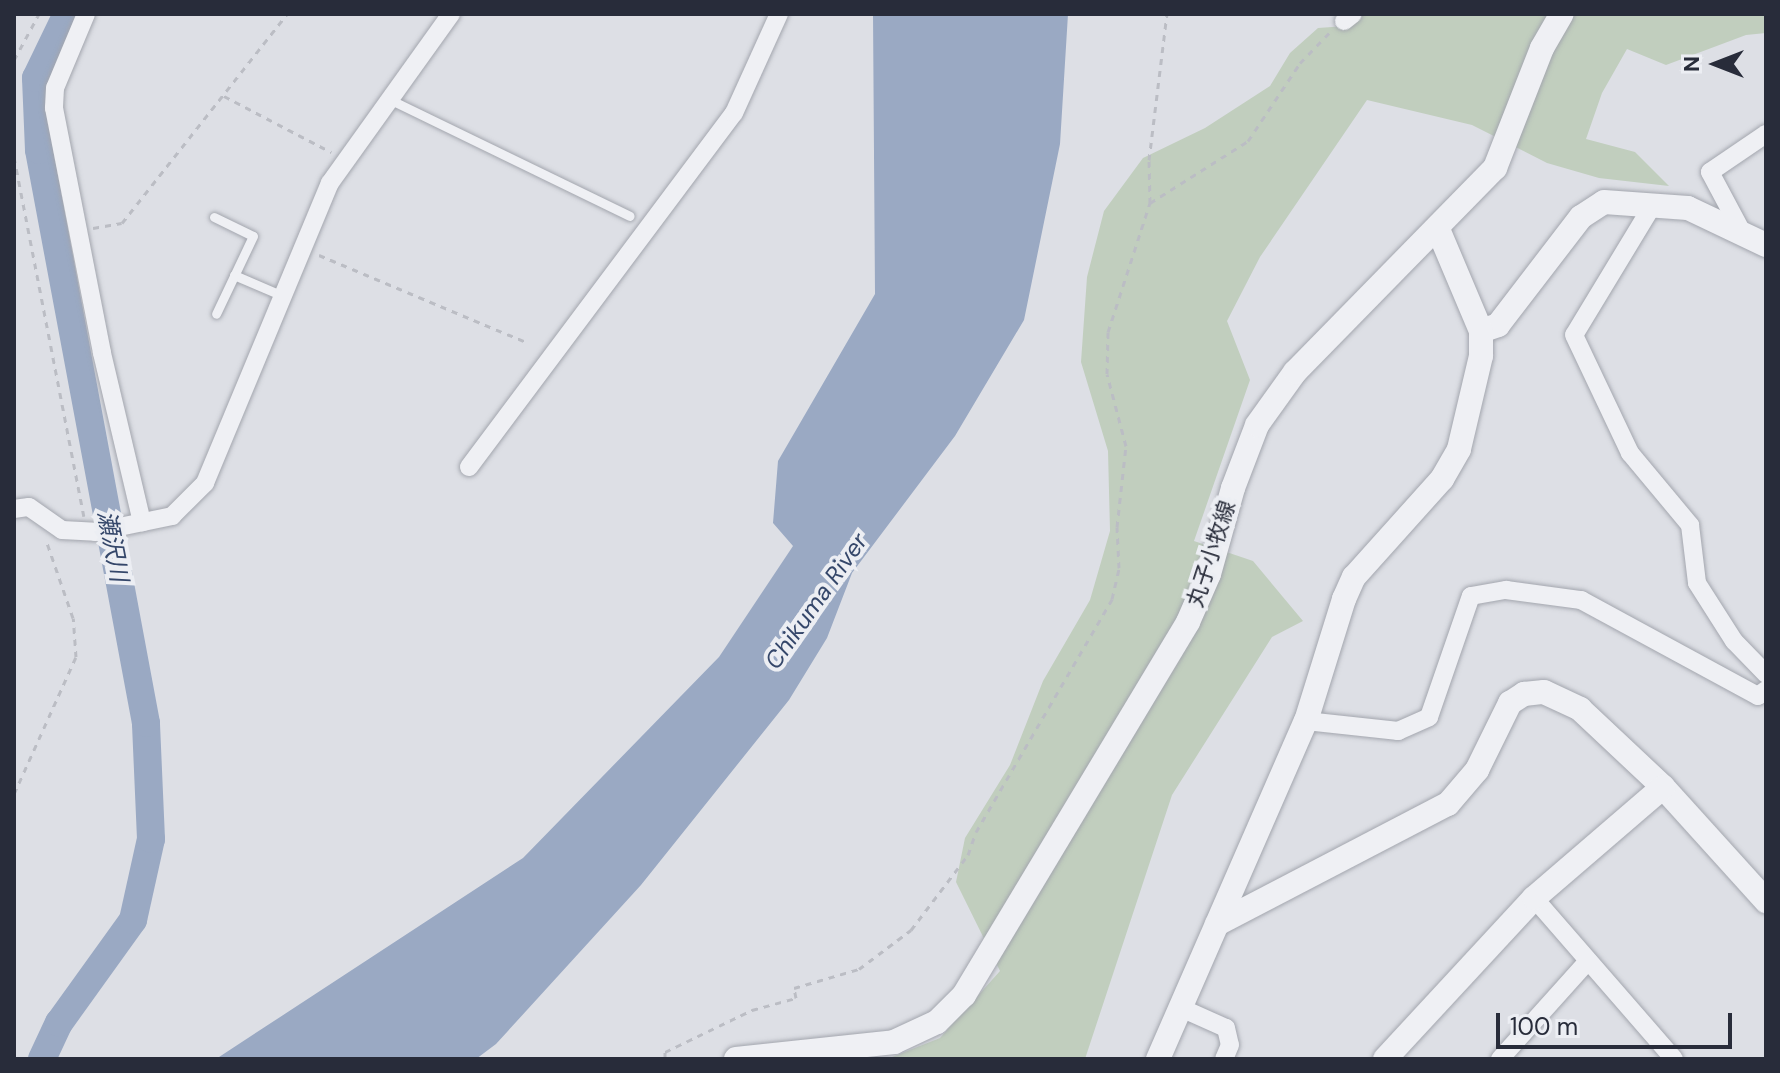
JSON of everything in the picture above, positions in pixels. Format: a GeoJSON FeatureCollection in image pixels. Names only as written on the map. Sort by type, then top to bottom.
{"type":"FeatureCollection","features":[{"type":"Feature","properties":{"kind":"street"},"geometry":{"type":"LineString","coordinates":[[86,14],[55,88],[54,108],[135,524]]}},
{"type":"Feature","properties":{"kind":"street"},"geometry":{"type":"LineString","coordinates":[[14,509],[29,507],[62,530],[91,532],[172,516],[205,483],[330,183],[393,101],[451,14]]}},
{"type":"Feature","properties":{"kind":"street"},"geometry":{"type":"LineString","coordinates":[[469,467],[734,113],[779,14]]}},
{"type":"Feature","properties":{"kind":"street","name":"丸子小牧線"},"geometry":{"type":"LineString","coordinates":[[736,1059],[858,1053],[921,1033],[950,1010],[985,966],[1201,598],[1257,425],[1295,372],[1438,229],[1506,149],[1542,48],[1562,14]]}},
{"type":"Feature","properties":{"kind":"street"},"geometry":{"type":"LineString","coordinates":[[1742,232],[1710,172],[1766,134]]}},
{"type":"Feature","properties":{"kind":"street"},"geometry":{"type":"LineString","coordinates":[[1481,331],[1498,325],[1581,217],[1604,202],[1654,203],[1688,208],[1766,245]]}},
{"type":"Feature","properties":{"kind":"street"},"geometry":{"type":"LineString","coordinates":[[1654,203],[1574,335],[1630,453],[1690,525],[1697,583],[1734,641],[1766,674]]}},
{"type":"Feature","properties":{"kind":"street"},"geometry":{"type":"LineString","coordinates":[[1158,1059],[1306,721],[1335,622],[1354,577],[1442,479],[1459,449],[1481,356],[1481,331],[1438,229]]}},
{"type":"Feature","properties":{"kind":"street"},"geometry":{"type":"LineString","coordinates":[[1306,721],[1398,731],[1429,717],[1471,596],[1506,590],[1581,600],[1758,696],[1766,690]]}},
{"type":"Feature","properties":{"kind":"street"},"geometry":{"type":"LineString","coordinates":[[1217,924],[1459,795],[1477,770],[1499,721],[1524,694],[1544,692],[1580,709],[1663,787],[1766,901]]}},
{"type":"Feature","properties":{"kind":"street"},"geometry":{"type":"LineString","coordinates":[[1385,1059],[1534,898],[1663,787]]}},
{"type":"Feature","properties":{"kind":"street"},"geometry":{"type":"LineString","coordinates":[[1534,898],[1674,1059]]}},
{"type":"Feature","properties":{"kind":"street"},"geometry":{"type":"LineString","coordinates":[[1500,1059],[1588,961]]}},
{"type":"Feature","properties":{"kind":"street"},"geometry":{"type":"LineString","coordinates":[[1181,1008],[1226,1028],[1230,1045],[1224,1059]]}},
{"type":"Feature","properties":{"kind":"street"},"geometry":{"type":"LineString","coordinates":[[1647,1059],[1660,1044]]}},
{"type":"Feature","properties":{"kind":"lane"},"geometry":{"type":"LineString","coordinates":[[393,101],[630,216]]}},
{"type":"Feature","properties":{"kind":"lane"},"geometry":{"type":"LineString","coordinates":[[214,217],[253,236],[216,314]]}},
{"type":"Feature","properties":{"kind":"lane"},"geometry":{"type":"LineString","coordinates":[[234,275],[285,297]]}},
{"type":"Feature","properties":{"kind":"path"},"geometry":{"type":"LineString","coordinates":[[14,60],[39,14]]}},
{"type":"Feature","properties":{"kind":"path"},"geometry":{"type":"LineString","coordinates":[[78,231],[122,223],[287,14]]}},
{"type":"Feature","properties":{"kind":"path"},"geometry":{"type":"LineString","coordinates":[[665,1059],[665,1052],[752,1010],[796,998],[794,988],[831,981],[887,952],[940,896],[968,855],[1116,583],[1126,446],[1107,374],[1108,332],[1150,203],[1149,160],[1167,14]]}},
{"type":"Feature","properties":{"kind":"path"},"geometry":{"type":"LineString","coordinates":[[1150,203],[1248,141],[1300,63],[1348,17]]}},
{"type":"Feature","properties":{"kind":"path"},"geometry":{"type":"LineString","coordinates":[[224,96],[347,160]]}},
{"type":"Feature","properties":{"kind":"path"},"geometry":{"type":"LineString","coordinates":[[14,157],[91,532]]}},
{"type":"Feature","properties":{"kind":"path"},"geometry":{"type":"LineString","coordinates":[[305,249],[526,342]]}},
{"type":"Feature","properties":{"kind":"path"},"geometry":{"type":"LineString","coordinates":[[14,794],[76,657],[73,618],[49,556],[45,537],[51,522]]}},
{"type":"Feature","properties":{"kind":"green space"},"geometry":{"type":"Polygon","coordinates":[[[1362,14],[1766,14],[1766,33],[1746,35],[1666,65],[1627,49],[1602,93],[1586,139],[1635,152],[1669,186],[1599,178],[1547,163],[1472,125],[1367,100],[1260,257],[1227,321],[1250,380],[1194,541],[1253,561],[1303,621],[1272,637],[1172,795],[1085,1059],[887,1059],[940,1038],[1000,971],[956,882],[965,838],[1010,765],[1043,681],[1090,600],[1110,531],[1108,451],[1081,362],[1087,277],[1104,211],[1143,158],[1205,128],[1270,86],[1290,53],[1318,28],[1346,26],[1362,14]]]}},
{"type":"Feature","properties":{"kind":"water","name":"Chikuma River"},"geometry":{"type":"Polygon","coordinates":[[[873,14],[1068,14],[1060,144],[1024,320],[955,436],[852,573],[827,638],[789,700],[641,885],[496,1044],[476,1059],[216,1059],[523,858],[719,657],[793,546],[773,523],[778,461],[875,294],[873,14]]]}},
{"type":"Feature","properties":{"kind":"waterway","name":"瀬沢川"},"geometry":{"type":"LineString","coordinates":[[42,1059],[59,1023],[133,920],[151,839],[146,723],[39,150],[36,78],[67,14]]}}]}
